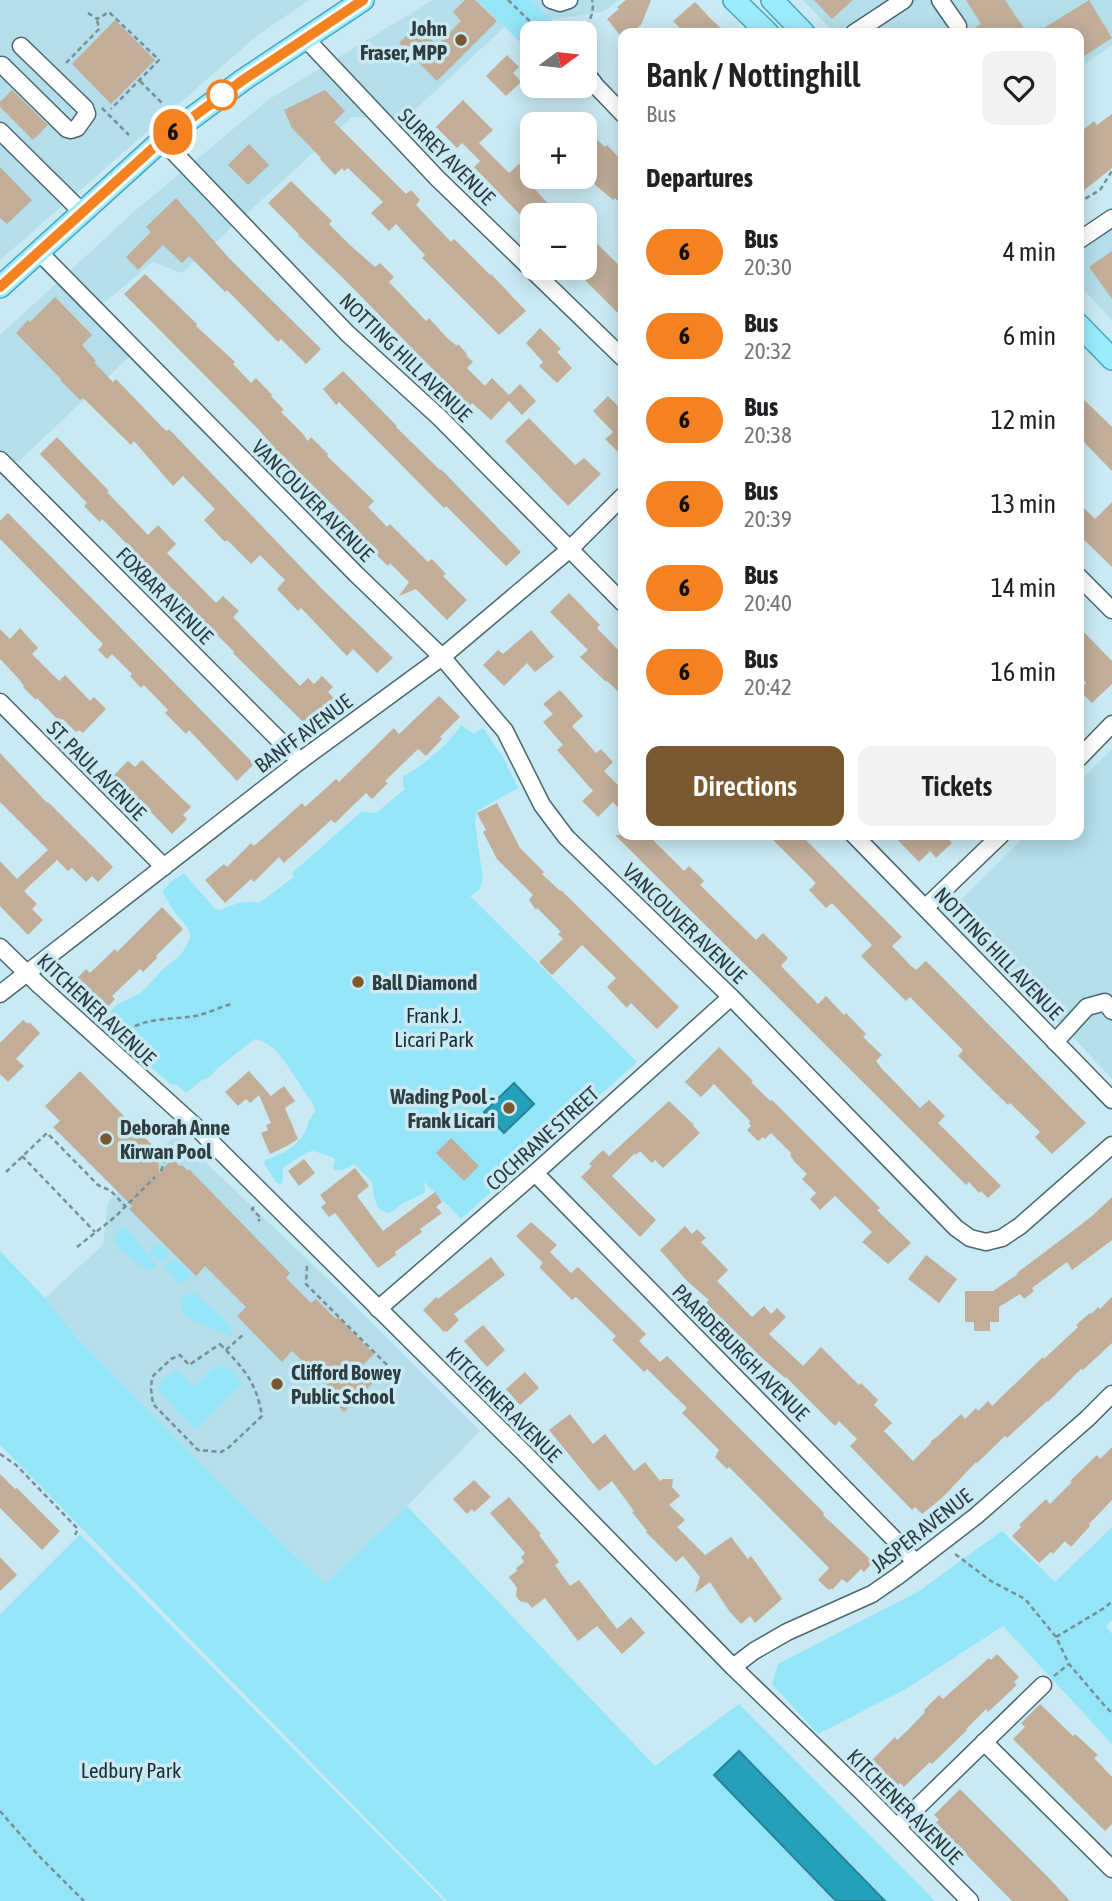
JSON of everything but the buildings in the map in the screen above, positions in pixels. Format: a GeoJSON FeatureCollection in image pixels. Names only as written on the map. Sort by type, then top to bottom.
{"type":"FeatureCollection","features":[{"type":"Feature","properties":{"kind":"main road"},"geometry":{"type":"LineString","coordinates":[[2,282],[162,140],[225,93],[363,0]]}},
{"type":"Feature","properties":{"kind":"main road"},"geometry":{"type":"LineString","coordinates":[[734,0],[763,28]]}},
{"type":"Feature","properties":{"kind":"main road"},"geometry":{"type":"LineString","coordinates":[[772,0],[799,28]]}},
{"type":"Feature","properties":{"kind":"main road"},"geometry":{"type":"LineString","coordinates":[[1084,330],[1112,359]]}},
{"type":"Feature","properties":{"kind":"street"},"geometry":{"type":"LineString","coordinates":[[551,0],[560,4],[569,0]]}},
{"type":"Feature","properties":{"kind":"street"},"geometry":{"type":"LineString","coordinates":[[861,28],[904,0]]}},
{"type":"Feature","properties":{"kind":"street"},"geometry":{"type":"LineString","coordinates":[[940,0],[958,26]]}},
{"type":"Feature","properties":{"kind":"street","name":"SURREY AVENUE"},"geometry":{"type":"LineString","coordinates":[[305,38],[437,178],[618,353]]}},
{"type":"Feature","properties":{"kind":"street"},"geometry":{"type":"LineString","coordinates":[[2,65],[67,129],[77,128],[86,118],[85,108],[21,46]]}},
{"type":"Feature","properties":{"kind":"street"},"geometry":{"type":"LineString","coordinates":[[597,87],[618,109]]}},
{"type":"Feature","properties":{"kind":"street"},"geometry":{"type":"LineString","coordinates":[[0,131],[82,212]]}},
{"type":"Feature","properties":{"kind":"street","name":"NOTTING HILL AVENUE"},"geometry":{"type":"LineString","coordinates":[[162,140],[347,333],[440,418],[618,598]]}},
{"type":"Feature","properties":{"kind":"street"},"geometry":{"type":"LineString","coordinates":[[1084,237],[1112,218]]}},
{"type":"Feature","properties":{"kind":"street","name":"VANCOUVER AVENUE"},"geometry":{"type":"LineString","coordinates":[[38,251],[442,657],[505,731],[542,805],[566,837],[731,997],[956,1228],[970,1238],[986,1242],[1002,1238],[1112,1145]]}},
{"type":"Feature","properties":{"kind":"street","name":"FOXBAR AVENUE"},"geometry":{"type":"LineString","coordinates":[[0,460],[300,761]]}},
{"type":"Feature","properties":{"kind":"street","name":"BANFF AVENUE"},"geometry":{"type":"LineString","coordinates":[[0,993],[300,761],[442,657],[570,549],[618,501]]}},
{"type":"Feature","properties":{"kind":"street"},"geometry":{"type":"LineString","coordinates":[[1084,582],[1112,610]]}},
{"type":"Feature","properties":{"kind":"street","name":"ST. PAUL AVENUE"},"geometry":{"type":"LineString","coordinates":[[0,702],[164,867]]}},
{"type":"Feature","properties":{"kind":"street"},"geometry":{"type":"LineString","coordinates":[[1084,753],[1112,724]]}},
{"type":"Feature","properties":{"kind":"street","name":"NOTTING HILL AVENUE"},"geometry":{"type":"LineString","coordinates":[[859,840],[1112,1101]]}},
{"type":"Feature","properties":{"kind":"street"},"geometry":{"type":"LineString","coordinates":[[926,907],[996,840]]}},
{"type":"Feature","properties":{"kind":"street","name":"KITCHENER AVENUE"},"geometry":{"type":"LineString","coordinates":[[0,947],[194,1125],[594,1523],[733,1667],[970,1901]]}},
{"type":"Feature","properties":{"kind":"street","name":"COCHRANE STREET"},"geometry":{"type":"LineString","coordinates":[[378,1309],[731,997]]}},
{"type":"Feature","properties":{"kind":"street"},"geometry":{"type":"LineString","coordinates":[[1055,1042],[1087,1007],[1108,1007]]}},
{"type":"Feature","properties":{"kind":"street","name":"PAARDEBURGH AVENUE"},"geometry":{"type":"LineString","coordinates":[[535,1173],[915,1562]]}},
{"type":"Feature","properties":{"kind":"street","name":"JASPER AVENUE"},"geometry":{"type":"LineString","coordinates":[[733,1667],[754,1651],[788,1632],[872,1594],[976,1516],[1112,1394]]}},
{"type":"Feature","properties":{"kind":"street"},"geometry":{"type":"LineString","coordinates":[[897,1827],[1043,1685]]}},
{"type":"Feature","properties":{"kind":"street"},"geometry":{"type":"LineString","coordinates":[[984,1742],[1112,1869]]}},
{"type":"Feature","properties":{"kind":"path"},"geometry":{"type":"LineString","coordinates":[[508,0],[530,21]]}},
{"type":"Feature","properties":{"kind":"path"},"geometry":{"type":"LineString","coordinates":[[590,21],[592,0]]}},
{"type":"Feature","properties":{"kind":"path"},"geometry":{"type":"LineString","coordinates":[[97,19],[108,12],[159,61],[111,109]]}},
{"type":"Feature","properties":{"kind":"path"},"geometry":{"type":"LineString","coordinates":[[66,63],[99,29],[97,19],[88,13]]}},
{"type":"Feature","properties":{"kind":"path"},"geometry":{"type":"LineString","coordinates":[[140,81],[164,105]]}},
{"type":"Feature","properties":{"kind":"path"},"geometry":{"type":"LineString","coordinates":[[1084,199],[1100,190],[1112,171]]}},
{"type":"Feature","properties":{"kind":"path"},"geometry":{"type":"LineString","coordinates":[[108,1048],[125,1032],[143,1024],[163,1018],[201,1014],[231,1004]]}},
{"type":"Feature","properties":{"kind":"path"},"geometry":{"type":"LineString","coordinates":[[6,1172],[47,1133],[97,1185],[111,1191],[127,1207]]}},
{"type":"Feature","properties":{"kind":"path"},"geometry":{"type":"LineString","coordinates":[[161,1171],[164,1161],[174,1149],[183,1147]]}},
{"type":"Feature","properties":{"kind":"path"},"geometry":{"type":"LineString","coordinates":[[22,1156],[95,1232]]}},
{"type":"Feature","properties":{"kind":"path"},"geometry":{"type":"LineString","coordinates":[[77,1247],[127,1207],[155,1177]]}},
{"type":"Feature","properties":{"kind":"path"},"geometry":{"type":"LineString","coordinates":[[257,1205],[253,1209],[261,1218],[258,1221]]}},
{"type":"Feature","properties":{"kind":"path"},"geometry":{"type":"LineString","coordinates":[[306,1266],[306,1284],[395,1373]]}},
{"type":"Feature","properties":{"kind":"path"},"geometry":{"type":"LineString","coordinates":[[226,1350],[245,1333]]}},
{"type":"Feature","properties":{"kind":"path"},"geometry":{"type":"LineString","coordinates":[[220,1344],[226,1350],[250,1378],[262,1416],[228,1449],[221,1452],[198,1450],[153,1404],[152,1377],[171,1359],[180,1355],[189,1365],[220,1344]]}},
{"type":"Feature","properties":{"kind":"path"},"geometry":{"type":"LineString","coordinates":[[0,1454],[16,1465],[78,1529],[75,1535]]}},
{"type":"Feature","properties":{"kind":"path"},"geometry":{"type":"LineString","coordinates":[[958,1556],[990,1581],[1025,1599],[1056,1637],[1069,1664],[1112,1713]]}},
{"type":"Feature","properties":{"kind":"path"},"geometry":{"type":"LineString","coordinates":[[1056,1637],[1112,1601]]}},
{"type":"Feature","properties":{"kind":"path"},"geometry":{"type":"LineString","coordinates":[[0,1811],[38,1855],[84,1901]]}},
{"type":"Feature","properties":{"kind":"shaded area"},"geometry":{"type":"Polygon","coordinates":[[[0,0],[309,0],[259,34],[0,260],[0,0]]]}},
{"type":"Feature","properties":{"kind":"shaded area"},"geometry":{"type":"Polygon","coordinates":[[[433,0],[619,0],[603,12],[510,22],[405,119],[352,117],[182,273],[153,262],[100,306],[131,355],[19,461],[0,464],[0,335],[136,210],[268,100],[433,0]]]}},
{"type":"Feature","properties":{"kind":"shaded area"},"geometry":{"type":"Polygon","coordinates":[[[803,0],[1112,0],[1112,45],[1084,65],[1084,28],[829,28],[803,0]]]}},
{"type":"Feature","properties":{"kind":"shaded area"},"geometry":{"type":"Polygon","coordinates":[[[1112,228],[1112,320],[1084,290],[1084,247],[1112,228]]]}},
{"type":"Feature","properties":{"kind":"shaded area"},"geometry":{"type":"Polygon","coordinates":[[[1112,749],[1112,1079],[958,923],[960,901],[1021,840],[1084,840],[1084,777],[1112,749]]]}},
{"type":"Feature","properties":{"kind":"shaded area","name":"Wading Pool - Frank Licari"},"geometry":{"type":"Polygon","coordinates":[[[514,1083],[534,1104],[504,1133],[484,1112],[514,1083]]]}},
{"type":"Feature","properties":{"kind":"shaded area","name":"Clifford Bowey Public School"},"geometry":{"type":"Polygon","coordinates":[[[176,1134],[333,1284],[480,1431],[325,1584],[219,1482],[76,1337],[45,1298],[103,1245],[108,1202],[176,1134]]]}},
{"type":"Feature","properties":{"kind":"shaded area"},"geometry":{"type":"Polygon","coordinates":[[[739,1751],[885,1901],[836,1901],[714,1775],[739,1751]]]}},
{"type":"Feature","properties":{"kind":"green space"},"geometry":{"type":"Polygon","coordinates":[[[478,0],[531,0],[552,21],[520,21],[520,42],[478,0]]]}},
{"type":"Feature","properties":{"kind":"green space","name":"Frank J. Licari Park"},"geometry":{"type":"Polygon","coordinates":[[[461,725],[474,734],[483,728],[503,757],[518,788],[477,811],[475,823],[483,879],[479,890],[470,896],[637,1062],[461,1219],[424,1182],[425,1193],[387,1213],[378,1208],[372,1182],[354,1164],[344,1170],[333,1170],[335,1158],[312,1151],[284,1167],[283,1181],[281,1184],[277,1183],[264,1164],[265,1160],[298,1142],[315,1109],[278,1053],[264,1042],[255,1039],[186,1093],[177,1085],[171,1084],[99,1024],[118,1004],[141,993],[164,968],[181,955],[191,937],[162,891],[169,883],[184,873],[215,909],[220,910],[244,902],[259,903],[294,877],[292,873],[361,812],[376,813],[405,789],[403,776],[435,754],[461,725]]]}},
{"type":"Feature","properties":{"kind":"green space"},"geometry":{"type":"Polygon","coordinates":[[[121,1228],[125,1228],[157,1267],[151,1269],[143,1266],[121,1250],[114,1238],[121,1228]]]}},
{"type":"Feature","properties":{"kind":"green space"},"geometry":{"type":"Polygon","coordinates":[[[157,1245],[169,1252],[164,1261],[150,1253],[152,1247],[157,1245]]]}},
{"type":"Feature","properties":{"kind":"green space"},"geometry":{"type":"Polygon","coordinates":[[[0,1251],[45,1298],[76,1337],[219,1482],[325,1584],[407,1506],[655,1766],[739,1704],[935,1901],[447,1901],[0,1445],[0,1251]]]}},
{"type":"Feature","properties":{"kind":"green space"},"geometry":{"type":"Polygon","coordinates":[[[171,1260],[183,1265],[191,1275],[180,1285],[164,1266],[171,1260]]]}},
{"type":"Feature","properties":{"kind":"green space"},"geometry":{"type":"Polygon","coordinates":[[[196,1293],[229,1325],[232,1336],[202,1325],[186,1315],[183,1307],[184,1296],[196,1293]]]}},
{"type":"Feature","properties":{"kind":"green space"},"geometry":{"type":"Polygon","coordinates":[[[214,1367],[229,1368],[243,1383],[195,1430],[157,1389],[166,1378],[178,1370],[194,1387],[214,1367]]]}},
{"type":"Feature","properties":{"kind":"green space"},"geometry":{"type":"Polygon","coordinates":[[[1112,1527],[1112,1620],[1106,1626],[1112,1634],[1112,1744],[1003,1626],[906,1689],[818,1734],[772,1684],[778,1664],[919,1591],[1002,1531],[1055,1582],[1112,1527]]]}},
{"type":"Feature","properties":{"kind":"green space","name":"Ledbury Park"},"geometry":{"type":"Polygon","coordinates":[[[80,1534],[444,1901],[0,1901],[0,1614],[80,1534]]]}},
{"type":"Feature","properties":{"kind":"bus line","name":"6"},"geometry":{"type":"LineString","coordinates":[[0,287],[162,140],[243,80],[363,0]]}},
{"type":"Feature","properties":{"kind":"place","name":"John Fraser, MPP"},"geometry":{"type":"Point","coordinates":[461,40]}},
{"type":"Feature","properties":{"kind":"place","name":"Ball Diamond"},"geometry":{"type":"Point","coordinates":[358,982]}},
{"type":"Feature","properties":{"kind":"place","name":"Wading Pool - Frank Licari"},"geometry":{"type":"Point","coordinates":[509,1108]}},
{"type":"Feature","properties":{"kind":"place","name":"Deborah Anne Kirwan Pool"},"geometry":{"type":"Point","coordinates":[106,1139]}},
{"type":"Feature","properties":{"kind":"place","name":"Clifford Bowey Public School"},"geometry":{"type":"Point","coordinates":[277,1384]}}]}
